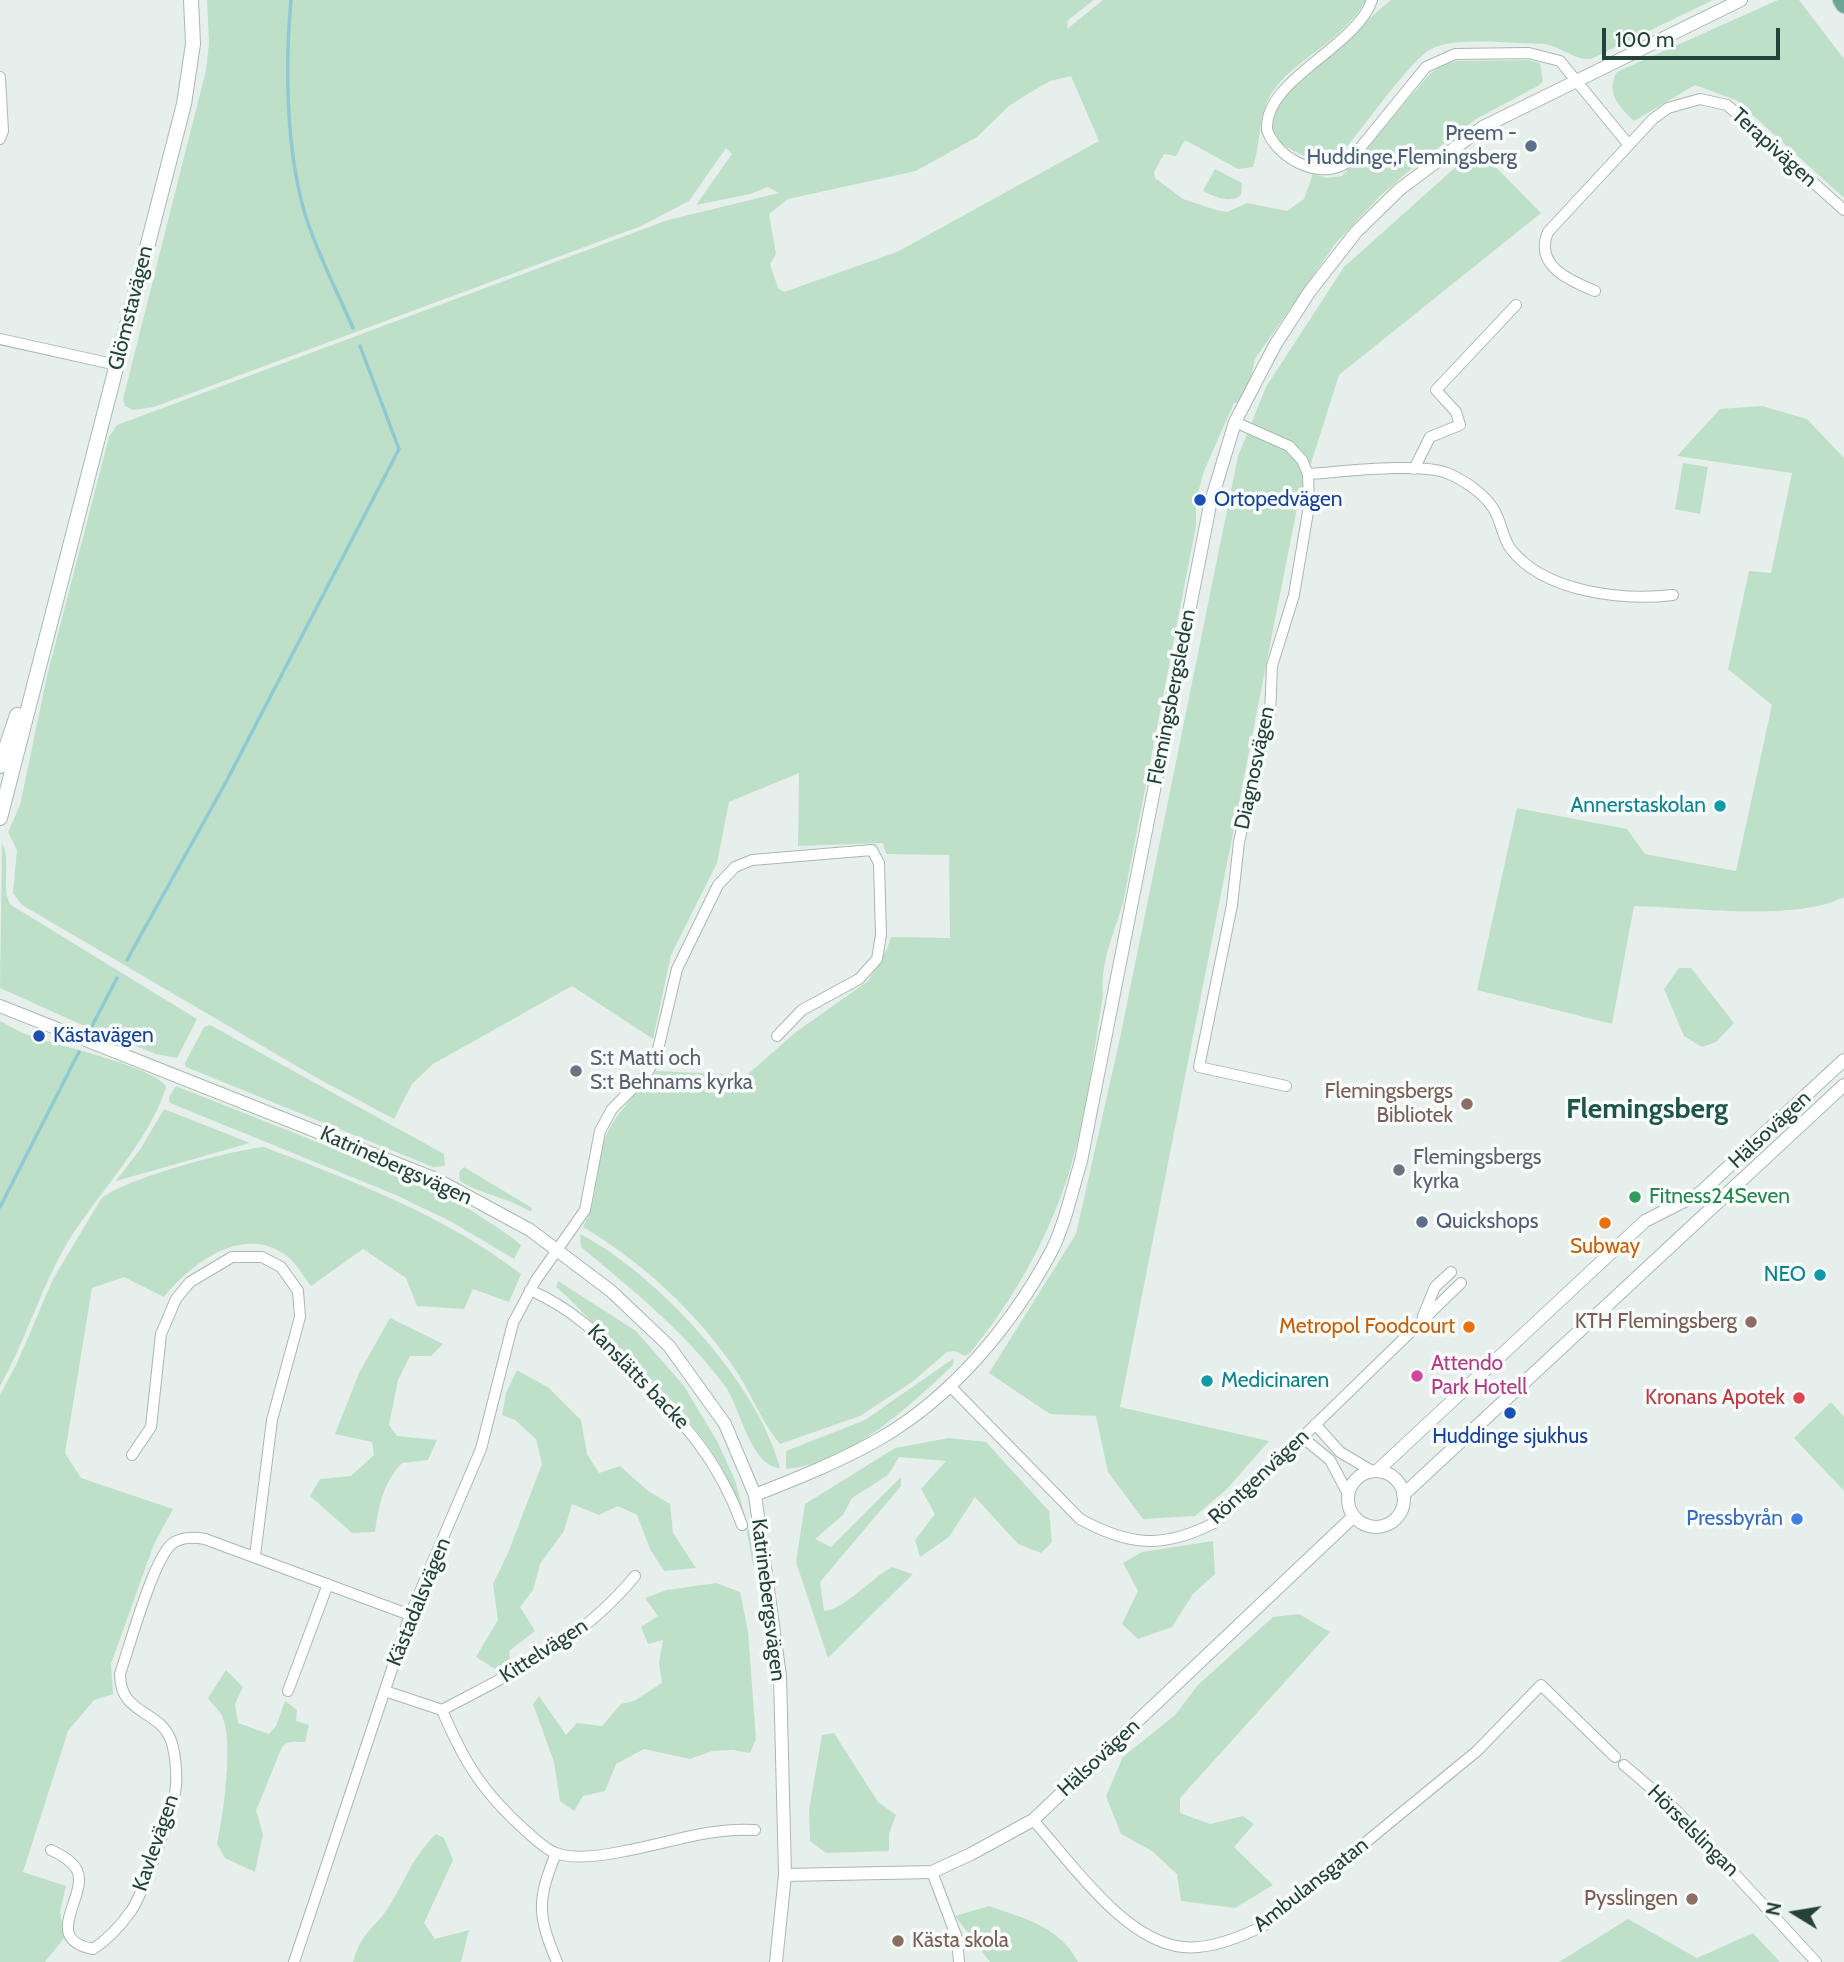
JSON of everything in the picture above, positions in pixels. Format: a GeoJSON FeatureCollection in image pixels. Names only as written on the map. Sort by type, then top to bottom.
{"type":"FeatureCollection","features":[{"type":"Feature","properties":{"kind":"main road","name":"Glömstavägen"},"geometry":{"type":"LineString","coordinates":[[0,818],[186,92],[193,44],[191,0]]}},
{"type":"Feature","properties":{"kind":"main road"},"geometry":{"type":"LineString","coordinates":[[1841,0],[1844,5]]}},
{"type":"Feature","properties":{"kind":"main road","name":"Glömstavägen"},"geometry":{"type":"LineString","coordinates":[[0,766],[52,614]]}},
{"type":"Feature","properties":{"kind":"street"},"geometry":{"type":"LineString","coordinates":[[1372,0],[1362,21],[1283,92],[1268,116],[1270,137],[1281,152],[1317,169],[1333,170],[1347,164],[1426,67],[1446,56],[1503,53],[1545,56],[1560,61],[1628,144]]}},
{"type":"Feature","properties":{"kind":"street","name":"Flemingsbergsleden"},"geometry":{"type":"LineString","coordinates":[[755,1495],[808,1474],[882,1437],[950,1386],[995,1336],[1052,1250],[1081,1161],[1210,505],[1235,422],[1275,345],[1310,291],[1356,232],[1400,189],[1483,127],[1741,0]]}},
{"type":"Feature","properties":{"kind":"street"},"geometry":{"type":"LineString","coordinates":[[0,77],[3,131],[0,139]]}},
{"type":"Feature","properties":{"kind":"street","name":"Terapivägen"},"geometry":{"type":"LineString","coordinates":[[1595,290],[1576,283],[1560,272],[1545,257],[1544,242],[1549,232],[1628,144],[1668,108],[1708,99],[1727,105],[1844,211]]}},
{"type":"Feature","properties":{"kind":"street"},"geometry":{"type":"LineString","coordinates":[[1414,469],[1430,437],[1460,425],[1456,412],[1436,390],[1516,306]]}},
{"type":"Feature","properties":{"kind":"street"},"geometry":{"type":"LineString","coordinates":[[0,339],[117,365]]}},
{"type":"Feature","properties":{"kind":"street"},"geometry":{"type":"LineString","coordinates":[[1235,422],[1289,446],[1302,460],[1308,474],[1414,469],[1445,472],[1473,487],[1494,509],[1509,546],[1546,579],[1634,598],[1673,595]]}},
{"type":"Feature","properties":{"kind":"street","name":"Diagnosvägen"},"geometry":{"type":"LineString","coordinates":[[1286,1086],[1199,1067],[1232,905],[1239,842],[1270,713],[1272,666],[1294,595],[1309,520],[1308,474]]}},
{"type":"Feature","properties":{"kind":"street","name":"Kästadalsvägen"},"geometry":{"type":"LineString","coordinates":[[294,1962],[411,1615],[472,1475],[490,1422],[507,1342],[530,1290],[588,1204],[600,1131],[612,1109],[651,1068],[660,1045],[677,969],[718,885],[735,867],[760,859],[869,849],[877,854],[879,863],[881,935],[877,959],[859,979],[802,1010],[777,1036]]}},
{"type":"Feature","properties":{"kind":"street","name":"Katrinebergsvägen"},"geometry":{"type":"LineString","coordinates":[[0,1006],[436,1179],[530,1230],[611,1291],[669,1346],[726,1424],[755,1495],[780,1676],[785,1875],[776,1962]]}},
{"type":"Feature","properties":{"kind":"street","name":"Hälsovägen"},"geometry":{"type":"LineString","coordinates":[[1375,1471],[1645,1221],[1700,1193],[1844,1060]]}},
{"type":"Feature","properties":{"kind":"street","name":"Hälsovägen"},"geometry":{"type":"LineString","coordinates":[[1403,1495],[1844,1085]]}},
{"type":"Feature","properties":{"kind":"street"},"geometry":{"type":"LineString","coordinates":[[132,1455],[151,1427],[161,1334],[176,1299],[190,1282],[232,1256],[262,1257],[281,1267],[298,1291],[300,1317],[272,1420],[255,1556]]}},
{"type":"Feature","properties":{"kind":"street","name":"Röntgenvägen"},"geometry":{"type":"LineString","coordinates":[[1421,1322],[1434,1287],[1451,1272]]}},
{"type":"Feature","properties":{"kind":"street","name":"Röntgenvägen"},"geometry":{"type":"LineString","coordinates":[[950,1386],[1080,1519],[1107,1534],[1133,1542],[1188,1536],[1214,1523],[1461,1283]]}},
{"type":"Feature","properties":{"kind":"street","name":"Kanslätts backe"},"geometry":{"type":"LineString","coordinates":[[530,1290],[576,1314],[669,1405],[710,1458],[724,1481],[742,1525]]}},
{"type":"Feature","properties":{"kind":"street"},"geometry":{"type":"LineString","coordinates":[[1302,1437],[1330,1460],[1348,1494],[1354,1516],[1375,1527],[1390,1522],[1401,1510],[1403,1495],[1392,1476],[1375,1471],[1340,1452],[1315,1424]]}},
{"type":"Feature","properties":{"kind":"street"},"geometry":{"type":"LineString","coordinates":[[1348,1494],[1356,1478],[1375,1471]]}},
{"type":"Feature","properties":{"kind":"street","name":"Hälsovägen"},"geometry":{"type":"LineString","coordinates":[[785,1875],[932,1872],[1032,1820],[1354,1516]]}},
{"type":"Feature","properties":{"kind":"street","name":"Kavlevägen"},"geometry":{"type":"LineString","coordinates":[[51,1850],[69,1860],[76,1869],[78,1888],[67,1921],[69,1931],[77,1942],[93,1949],[102,1943],[136,1901],[176,1785],[171,1741],[166,1730],[129,1701],[120,1685],[120,1674],[149,1588],[162,1557],[172,1544],[198,1538],[255,1556],[411,1615]]}},
{"type":"Feature","properties":{"kind":"street","name":"Kittelvägen"},"geometry":{"type":"LineString","coordinates":[[442,1710],[547,1654],[610,1607],[635,1576]]}},
{"type":"Feature","properties":{"kind":"street"},"geometry":{"type":"LineString","coordinates":[[288,1692],[328,1584]]}},
{"type":"Feature","properties":{"kind":"street","name":"Ambulansgatan"},"geometry":{"type":"LineString","coordinates":[[1032,1820],[1126,1921],[1162,1943],[1184,1947],[1204,1946],[1244,1936],[1265,1925],[1477,1752],[1541,1685],[1615,1757]]}},
{"type":"Feature","properties":{"kind":"street"},"geometry":{"type":"LineString","coordinates":[[385,1691],[442,1710],[464,1760],[481,1785],[512,1819],[556,1853],[602,1854],[732,1828],[755,1830]]}},
{"type":"Feature","properties":{"kind":"street","name":"Hörselslingan"},"geometry":{"type":"LineString","coordinates":[[1624,1765],[1674,1808],[1816,1962]]}},
{"type":"Feature","properties":{"kind":"street"},"geometry":{"type":"LineString","coordinates":[[556,1853],[540,1903],[542,1920],[558,1962]]}},
{"type":"Feature","properties":{"kind":"street"},"geometry":{"type":"LineString","coordinates":[[932,1872],[957,1938],[959,1962]]}},
{"type":"Feature","properties":{"kind":"green space"},"geometry":{"type":"Polygon","coordinates":[[[207,0],[1094,0],[1068,20],[1067,29],[1103,0],[1366,0],[1345,27],[1292,70],[1271,94],[1264,111],[1253,167],[1238,169],[1185,140],[1176,156],[1164,154],[1154,172],[1155,178],[1183,199],[1227,212],[1247,203],[1287,211],[1304,199],[1313,174],[1327,178],[1342,176],[1429,75],[1439,67],[1456,61],[1529,60],[1540,63],[1543,81],[1538,86],[1476,119],[1379,197],[1335,244],[1255,359],[1246,401],[1234,403],[1204,471],[1196,500],[1196,526],[1123,903],[1106,960],[1087,1098],[1065,1185],[1044,1237],[1018,1286],[970,1353],[965,1356],[955,1351],[947,1352],[912,1382],[860,1416],[780,1444],[733,1366],[684,1306],[626,1256],[583,1227],[591,1209],[601,1153],[609,1129],[656,1071],[747,1075],[796,1032],[868,981],[891,937],[950,938],[949,855],[886,854],[883,843],[798,846],[799,773],[729,802],[717,863],[671,955],[653,1039],[572,986],[433,1064],[412,1084],[394,1119],[317,1078],[22,905],[13,893],[17,850],[8,832],[20,805],[47,676],[109,437],[117,425],[668,220],[779,193],[768,187],[750,194],[696,205],[732,154],[726,148],[689,201],[641,226],[154,407],[133,410],[125,406],[123,399],[206,70],[209,43],[207,0]],[[1071,76],[1050,81],[1029,93],[1009,106],[977,137],[916,171],[788,199],[769,214],[776,254],[770,264],[778,288],[784,292],[897,252],[1099,141],[1071,76]]]}},
{"type":"Feature","properties":{"kind":"green space"},"geometry":{"type":"Polygon","coordinates":[[[1391,0],[1713,0],[1591,59],[1579,58],[1545,44],[1471,42],[1442,45],[1431,49],[1411,67],[1339,156],[1327,160],[1311,159],[1283,144],[1275,136],[1271,125],[1273,113],[1279,104],[1294,86],[1391,0]]]}},
{"type":"Feature","properties":{"kind":"green space"},"geometry":{"type":"Polygon","coordinates":[[[1778,0],[1799,0],[1844,59],[1844,198],[1736,100],[1695,85],[1634,121],[1619,105],[1613,93],[1612,86],[1617,72],[1778,0]]]}},
{"type":"Feature","properties":{"kind":"green space"},"geometry":{"type":"Polygon","coordinates":[[[1477,148],[1541,213],[1339,375],[1297,508],[1120,1407],[1269,1441],[1226,1490],[1195,1516],[1143,1519],[1108,1472],[1096,1416],[1050,1414],[989,1373],[1076,1234],[1120,1038],[1238,456],[1266,387],[1344,267],[1477,148]]]}},
{"type":"Feature","properties":{"kind":"green space"},"geometry":{"type":"Polygon","coordinates":[[[1215,169],[1242,183],[1241,195],[1227,199],[1203,191],[1215,169]]]}},
{"type":"Feature","properties":{"kind":"green space"},"geometry":{"type":"Polygon","coordinates":[[[1762,406],[1807,419],[1844,458],[1844,897],[1823,905],[1771,911],[1634,906],[1612,1024],[1477,990],[1517,808],[1627,829],[1645,854],[1736,871],[1772,705],[1728,669],[1749,571],[1771,573],[1792,473],[1677,456],[1720,409],[1762,406]]]}},
{"type":"Feature","properties":{"kind":"green space"},"geometry":{"type":"Polygon","coordinates":[[[1683,463],[1708,467],[1700,514],[1675,509],[1683,463]]]}},
{"type":"Feature","properties":{"kind":"green space"},"geometry":{"type":"Polygon","coordinates":[[[2,843],[6,858],[6,891],[11,905],[197,1019],[177,1058],[156,1054],[80,1024],[0,988],[2,843]]]}},
{"type":"Feature","properties":{"kind":"green space"},"geometry":{"type":"Polygon","coordinates":[[[1679,968],[1691,968],[1734,1023],[1716,1042],[1702,1047],[1684,1036],[1664,989],[1679,968]]]}},
{"type":"Feature","properties":{"kind":"green space"},"geometry":{"type":"Polygon","coordinates":[[[0,1021],[35,1037],[129,1066],[159,1080],[166,1087],[135,1148],[66,1245],[0,1386],[0,1021]]]}},
{"type":"Feature","properties":{"kind":"green space"},"geometry":{"type":"Polygon","coordinates":[[[210,1025],[444,1154],[445,1166],[433,1167],[186,1067],[185,1063],[204,1027],[210,1025]]]}},
{"type":"Feature","properties":{"kind":"green space"},"geometry":{"type":"Polygon","coordinates":[[[176,1086],[390,1171],[469,1209],[521,1245],[514,1259],[450,1221],[396,1195],[170,1103],[169,1097],[176,1086]]]}},
{"type":"Feature","properties":{"kind":"green space"},"geometry":{"type":"Polygon","coordinates":[[[164,1109],[250,1143],[116,1181],[141,1148],[164,1109]]]}},
{"type":"Feature","properties":{"kind":"green space"},"geometry":{"type":"Polygon","coordinates":[[[264,1147],[397,1201],[461,1234],[521,1274],[509,1302],[473,1289],[464,1309],[417,1306],[406,1278],[363,1249],[311,1286],[287,1256],[270,1247],[253,1244],[219,1251],[203,1260],[164,1297],[124,1277],[92,1288],[65,1453],[81,1478],[173,1509],[154,1544],[111,1664],[113,1694],[94,1700],[68,1731],[23,1872],[66,1886],[60,1911],[64,1938],[45,1962],[0,1962],[0,1395],[17,1363],[53,1279],[101,1199],[131,1183],[204,1159],[264,1147]]]}},
{"type":"Feature","properties":{"kind":"green space"},"geometry":{"type":"Polygon","coordinates":[[[464,1167],[532,1208],[531,1212],[460,1181],[459,1172],[464,1167]]]}},
{"type":"Feature","properties":{"kind":"green space"},"geometry":{"type":"Polygon","coordinates":[[[580,1234],[640,1275],[701,1334],[751,1401],[780,1468],[761,1458],[725,1386],[693,1347],[657,1312],[581,1247],[580,1234]]]}},
{"type":"Feature","properties":{"kind":"green space"},"geometry":{"type":"Polygon","coordinates":[[[558,1281],[636,1331],[684,1386],[717,1441],[735,1480],[758,1564],[753,1565],[741,1510],[727,1477],[697,1431],[661,1389],[556,1287],[558,1281]]]}},
{"type":"Feature","properties":{"kind":"green space"},"geometry":{"type":"Polygon","coordinates":[[[390,1318],[443,1344],[431,1356],[410,1356],[398,1380],[389,1425],[397,1436],[437,1440],[428,1460],[402,1463],[390,1478],[378,1513],[375,1532],[352,1533],[310,1496],[320,1479],[351,1476],[374,1455],[372,1442],[335,1434],[359,1373],[390,1318]]]}},
{"type":"Feature","properties":{"kind":"green space"},"geometry":{"type":"Polygon","coordinates":[[[954,1358],[953,1365],[898,1415],[856,1445],[810,1465],[786,1469],[786,1451],[865,1420],[954,1358]]]}},
{"type":"Feature","properties":{"kind":"green space"},"geometry":{"type":"Polygon","coordinates":[[[517,1370],[549,1388],[581,1420],[587,1454],[599,1473],[620,1466],[648,1491],[670,1504],[673,1533],[696,1568],[664,1571],[650,1549],[637,1515],[618,1506],[599,1515],[572,1504],[564,1531],[540,1564],[533,1590],[520,1607],[535,1631],[509,1651],[511,1666],[498,1671],[476,1657],[498,1620],[493,1584],[508,1553],[542,1464],[536,1439],[515,1420],[502,1415],[506,1393],[517,1370]]]}},
{"type":"Feature","properties":{"kind":"green space"},"geometry":{"type":"Polygon","coordinates":[[[1831,1402],[1844,1417],[1844,1491],[1794,1438],[1831,1402]]]}},
{"type":"Feature","properties":{"kind":"green space"},"geometry":{"type":"Polygon","coordinates":[[[949,1438],[986,1442],[1049,1511],[1052,1542],[1041,1553],[1018,1544],[975,1497],[949,1537],[920,1557],[915,1540],[935,1514],[921,1489],[946,1461],[899,1457],[888,1475],[852,1498],[843,1515],[815,1539],[831,1547],[901,1477],[901,1486],[820,1582],[824,1611],[840,1605],[892,1567],[913,1574],[828,1658],[796,1562],[805,1504],[895,1448],[949,1438]]]}},
{"type":"Feature","properties":{"kind":"green space"},"geometry":{"type":"Polygon","coordinates":[[[1213,1541],[1215,1574],[1193,1594],[1172,1627],[1138,1639],[1122,1624],[1138,1591],[1123,1563],[1142,1552],[1213,1541]]]}},
{"type":"Feature","properties":{"kind":"green space"},"geometry":{"type":"Polygon","coordinates":[[[716,1583],[740,1592],[748,1631],[756,1739],[750,1753],[733,1750],[712,1751],[690,1759],[644,1749],[616,1764],[605,1791],[583,1796],[574,1811],[560,1801],[554,1762],[533,1704],[539,1696],[566,1735],[577,1723],[602,1726],[621,1704],[634,1701],[662,1683],[659,1663],[663,1640],[648,1644],[641,1627],[658,1616],[645,1598],[667,1590],[716,1583]]]}},
{"type":"Feature","properties":{"kind":"green space"},"geometry":{"type":"Polygon","coordinates":[[[1299,1614],[1330,1632],[1180,1798],[1180,1813],[1210,1824],[1243,1816],[1254,1824],[1234,1847],[1273,1885],[1235,1908],[1181,1901],[1177,1874],[1152,1851],[1121,1834],[1106,1796],[1123,1757],[1175,1715],[1198,1685],[1273,1617],[1299,1614]]]}},
{"type":"Feature","properties":{"kind":"green space"},"geometry":{"type":"Polygon","coordinates":[[[226,1670],[243,1687],[235,1704],[238,1723],[269,1734],[276,1726],[285,1701],[297,1710],[296,1721],[309,1725],[305,1742],[290,1742],[283,1746],[256,1810],[263,1834],[255,1872],[225,1858],[217,1844],[224,1798],[227,1743],[222,1716],[208,1698],[226,1670]]]}},
{"type":"Feature","properties":{"kind":"green space"},"geometry":{"type":"Polygon","coordinates":[[[834,1733],[878,1802],[896,1815],[889,1834],[889,1851],[826,1853],[810,1841],[809,1810],[822,1735],[834,1733]]]}},
{"type":"Feature","properties":{"kind":"green space"},"geometry":{"type":"Polygon","coordinates":[[[436,1834],[444,1838],[453,1860],[424,1923],[435,1939],[469,1930],[461,1962],[353,1962],[365,1935],[385,1912],[416,1859],[436,1834]]]}},
{"type":"Feature","properties":{"kind":"green space"},"geometry":{"type":"Polygon","coordinates":[[[989,1906],[1040,1925],[1061,1940],[1078,1962],[990,1962],[955,1916],[989,1906]]]}},
{"type":"Feature","properties":{"kind":"green space"},"geometry":{"type":"Polygon","coordinates":[[[1628,1919],[1697,1958],[1753,1933],[1780,1962],[1559,1962],[1628,1919]]]}},
{"type":"Feature","properties":{"kind":"waterway"},"geometry":{"type":"LineString","coordinates":[[291,0],[289,108],[294,163],[305,214],[315,243],[353,328]]}},
{"type":"Feature","properties":{"kind":"waterway"},"geometry":{"type":"LineString","coordinates":[[127,960],[226,782],[399,449],[360,346]]}},
{"type":"Feature","properties":{"kind":"waterway"},"geometry":{"type":"LineString","coordinates":[[92,1026],[117,978]]}},
{"type":"Feature","properties":{"kind":"waterway"},"geometry":{"type":"LineString","coordinates":[[0,1207],[79,1052]]}},
{"type":"Feature","properties":{"kind":"place","name":"Preem - Huddinge,Flemingsberg"},"geometry":{"type":"Point","coordinates":[1531,146]}},
{"type":"Feature","properties":{"kind":"place","name":"Ortopedvägen"},"geometry":{"type":"Point","coordinates":[1200,500]}},
{"type":"Feature","properties":{"kind":"place","name":"Annerstaskolan"},"geometry":{"type":"Point","coordinates":[1720,806]}},
{"type":"Feature","properties":{"kind":"place","name":"Kästavägen"},"geometry":{"type":"Point","coordinates":[39,1036]}},
{"type":"Feature","properties":{"kind":"place","name":"S:t Matti och S:t Behnams kyrka"},"geometry":{"type":"Point","coordinates":[576,1071]}},
{"type":"Feature","properties":{"kind":"place","name":"Flemingsbergs Bibliotek"},"geometry":{"type":"Point","coordinates":[1467,1104]}},
{"type":"Feature","properties":{"kind":"place","name":"Flemingsbergs kyrka"},"geometry":{"type":"Point","coordinates":[1399,1170]}},
{"type":"Feature","properties":{"kind":"place","name":"Fitness24Seven"},"geometry":{"type":"Point","coordinates":[1635,1197]}},
{"type":"Feature","properties":{"kind":"place","name":"Quickshops"},"geometry":{"type":"Point","coordinates":[1422,1222]}},
{"type":"Feature","properties":{"kind":"place","name":"Subway"},"geometry":{"type":"Point","coordinates":[1605,1223]}},
{"type":"Feature","properties":{"kind":"place","name":"NEO"},"geometry":{"type":"Point","coordinates":[1820,1275]}},
{"type":"Feature","properties":{"kind":"place","name":"KTH Flemingsberg"},"geometry":{"type":"Point","coordinates":[1751,1322]}},
{"type":"Feature","properties":{"kind":"place","name":"Metropol Foodcourt"},"geometry":{"type":"Point","coordinates":[1469,1327]}},
{"type":"Feature","properties":{"kind":"place","name":"Attendo Park Hotell"},"geometry":{"type":"Point","coordinates":[1417,1376]}},
{"type":"Feature","properties":{"kind":"place","name":"Medicinaren"},"geometry":{"type":"Point","coordinates":[1207,1381]}},
{"type":"Feature","properties":{"kind":"place","name":"Kronans Apotek"},"geometry":{"type":"Point","coordinates":[1799,1398]}},
{"type":"Feature","properties":{"kind":"place","name":"Huddinge sjukhus"},"geometry":{"type":"Point","coordinates":[1510,1413]}},
{"type":"Feature","properties":{"kind":"place","name":"Pressbyrån"},"geometry":{"type":"Point","coordinates":[1797,1519]}},
{"type":"Feature","properties":{"kind":"place","name":"Pysslingen"},"geometry":{"type":"Point","coordinates":[1692,1899]}},
{"type":"Feature","properties":{"kind":"place","name":"Kästa skola"},"geometry":{"type":"Point","coordinates":[898,1941]}},
{"type":"Feature","properties":{"kind":"district","name":"Flemingsberg"},"geometry":{"type":"Point","coordinates":[1647,1110]}}]}
